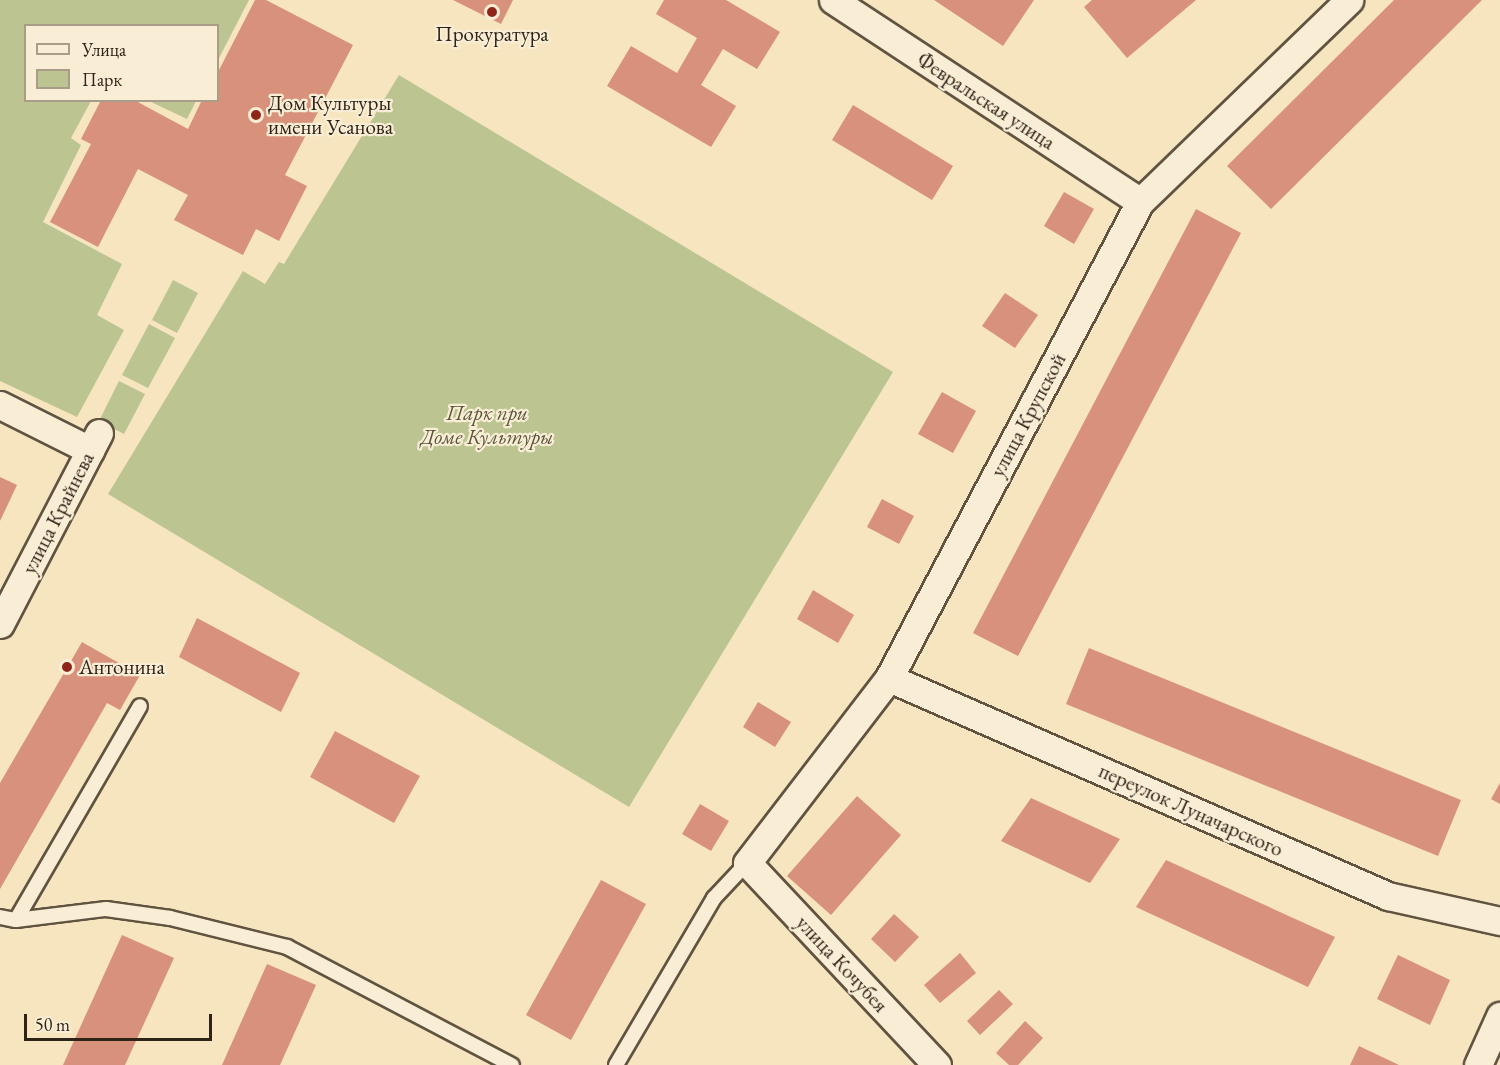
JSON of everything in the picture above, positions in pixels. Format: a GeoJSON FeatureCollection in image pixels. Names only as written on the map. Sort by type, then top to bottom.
{"type":"FeatureCollection","features":[{"type":"Feature","properties":{"kind":"street","name":"Февральская улица"},"geometry":{"type":"LineString","coordinates":[[833,0],[1140,202]]}},
{"type":"Feature","properties":{"kind":"street","name":"улица Крупской"},"geometry":{"type":"LineString","coordinates":[[747,863],[889,678],[1140,202],[1348,0]]}},
{"type":"Feature","properties":{"kind":"street","name":"улица Крайнева"},"geometry":{"type":"LineString","coordinates":[[0,405],[95,441],[0,624]]}},
{"type":"Feature","properties":{"kind":"street","name":"переулок Луначарского"},"geometry":{"type":"LineString","coordinates":[[889,678],[1388,896],[1500,921]]}},
{"type":"Feature","properties":{"kind":"street","name":"улица Кочубея"},"geometry":{"type":"LineString","coordinates":[[747,863],[937,1065]]}},
{"type":"Feature","properties":{"kind":"street"},"geometry":{"type":"LineString","coordinates":[[1478,1065],[1500,1016]]}},
{"type":"Feature","properties":{"kind":"lane"},"geometry":{"type":"LineString","coordinates":[[16,920],[140,706]]}},
{"type":"Feature","properties":{"kind":"lane"},"geometry":{"type":"LineString","coordinates":[[616,1065],[714,898],[747,863]]}},
{"type":"Feature","properties":{"kind":"lane"},"geometry":{"type":"LineString","coordinates":[[0,917],[16,920],[106,909],[170,918],[287,948],[512,1065]]}},
{"type":"Feature","properties":{"kind":"green space"},"geometry":{"type":"Polygon","coordinates":[[[0,0],[249,0],[219,58],[219,24],[24,24],[24,102],[90,102],[71,138],[81,145],[43,222],[122,264],[97,315],[124,330],[77,417],[0,381],[0,0]]]}},
{"type":"Feature","properties":{"kind":"green space","name":"Парк при Доме Культуры"},"geometry":{"type":"Polygon","coordinates":[[[399,75],[893,372],[629,807],[108,494],[243,271],[265,284],[279,262],[284,264],[399,75]]]}},
{"type":"Feature","properties":{"kind":"green space"},"geometry":{"type":"Polygon","coordinates":[[[151,102],[196,102],[187,119],[151,102]]]}},
{"type":"Feature","properties":{"kind":"green space"},"geometry":{"type":"Polygon","coordinates":[[[173,280],[198,293],[177,333],[152,320],[173,280]]]}},
{"type":"Feature","properties":{"kind":"green space"},"geometry":{"type":"Polygon","coordinates":[[[149,324],[175,338],[148,388],[122,375],[149,324]]]}},
{"type":"Feature","properties":{"kind":"green space"},"geometry":{"type":"Polygon","coordinates":[[[119,381],[145,394],[124,434],[99,421],[119,381]]]}},
{"type":"Feature","properties":{"kind":"building","name":"Дом Культуры имени Усанова"},"geometry":{"type":"Polygon","coordinates":[[[255,0],[266,0],[353,45],[285,175],[307,186],[279,241],[256,229],[243,255],[211,239],[174,220],[188,195],[138,169],[98,247],[50,222],[91,144],[81,139],[100,102],[138,102],[188,129],[201,102],[219,102],[219,70],[255,0]]]}},
{"type":"Feature","properties":{"kind":"building","name":"Прокуратура"},"geometry":{"type":"Polygon","coordinates":[[[453,0],[513,0],[501,24],[453,0]]]}},
{"type":"Feature","properties":{"kind":"building"},"geometry":{"type":"Polygon","coordinates":[[[664,0],[726,0],[780,32],[757,69],[723,49],[701,85],[736,106],[711,147],[607,86],[631,46],[677,73],[697,38],[656,14],[664,0]]]}},
{"type":"Feature","properties":{"kind":"building"},"geometry":{"type":"Polygon","coordinates":[[[934,0],[1034,0],[1003,46],[934,0]]]}},
{"type":"Feature","properties":{"kind":"building"},"geometry":{"type":"Polygon","coordinates":[[[1092,0],[1196,0],[1127,58],[1084,7],[1092,0]]]}},
{"type":"Feature","properties":{"kind":"building"},"geometry":{"type":"Polygon","coordinates":[[[1394,0],[1482,0],[1271,209],[1227,166],[1394,0]]]}},
{"type":"Feature","properties":{"kind":"building"},"geometry":{"type":"Polygon","coordinates":[[[853,105],[953,166],[932,200],[832,140],[853,105]]]}},
{"type":"Feature","properties":{"kind":"building"},"geometry":{"type":"Polygon","coordinates":[[[1064,192],[1094,209],[1074,244],[1044,226],[1064,192]]]}},
{"type":"Feature","properties":{"kind":"building"},"geometry":{"type":"Polygon","coordinates":[[[1196,209],[1241,233],[1018,656],[973,633],[1196,209]]]}},
{"type":"Feature","properties":{"kind":"building"},"geometry":{"type":"Polygon","coordinates":[[[1005,293],[1038,315],[1015,348],[982,326],[1005,293]]]}},
{"type":"Feature","properties":{"kind":"building"},"geometry":{"type":"Polygon","coordinates":[[[942,392],[976,411],[953,453],[918,434],[942,392]]]}},
{"type":"Feature","properties":{"kind":"building"},"geometry":{"type":"Polygon","coordinates":[[[0,477],[17,485],[0,521],[0,477]]]}},
{"type":"Feature","properties":{"kind":"building"},"geometry":{"type":"Polygon","coordinates":[[[882,499],[914,516],[899,544],[867,527],[882,499]]]}},
{"type":"Feature","properties":{"kind":"building"},"geometry":{"type":"Polygon","coordinates":[[[813,590],[854,615],[838,643],[797,619],[813,590]]]}},
{"type":"Feature","properties":{"kind":"building"},"geometry":{"type":"Polygon","coordinates":[[[197,618],[300,673],[281,712],[179,657],[197,618]]]}},
{"type":"Feature","properties":{"kind":"building"},"geometry":{"type":"Polygon","coordinates":[[[82,642],[140,675],[120,710],[107,703],[0,889],[0,783],[82,642]]]}},
{"type":"Feature","properties":{"kind":"building"},"geometry":{"type":"Polygon","coordinates":[[[1089,648],[1461,800],[1438,856],[1066,704],[1089,648]]]}},
{"type":"Feature","properties":{"kind":"building"},"geometry":{"type":"Polygon","coordinates":[[[758,702],[791,722],[775,747],[743,727],[758,702]]]}},
{"type":"Feature","properties":{"kind":"building"},"geometry":{"type":"Polygon","coordinates":[[[335,731],[420,776],[394,823],[310,777],[335,731]]]}},
{"type":"Feature","properties":{"kind":"building"},"geometry":{"type":"Polygon","coordinates":[[[1500,783],[1500,804],[1491,799],[1500,783]]]}},
{"type":"Feature","properties":{"kind":"building"},"geometry":{"type":"Polygon","coordinates":[[[857,796],[901,835],[831,915],[787,876],[857,796]]]}},
{"type":"Feature","properties":{"kind":"building"},"geometry":{"type":"Polygon","coordinates":[[[1031,798],[1120,839],[1090,883],[1001,841],[1031,798]]]}},
{"type":"Feature","properties":{"kind":"building"},"geometry":{"type":"Polygon","coordinates":[[[700,804],[729,821],[711,851],[682,834],[700,804]]]}},
{"type":"Feature","properties":{"kind":"building"},"geometry":{"type":"Polygon","coordinates":[[[1166,860],[1335,937],[1308,987],[1136,907],[1166,860]]]}},
{"type":"Feature","properties":{"kind":"building"},"geometry":{"type":"Polygon","coordinates":[[[601,880],[646,904],[571,1040],[526,1015],[601,880]]]}},
{"type":"Feature","properties":{"kind":"building"},"geometry":{"type":"Polygon","coordinates":[[[894,914],[919,937],[895,962],[871,939],[894,914]]]}},
{"type":"Feature","properties":{"kind":"building"},"geometry":{"type":"Polygon","coordinates":[[[122,935],[174,958],[125,1065],[63,1065],[122,935]]]}},
{"type":"Feature","properties":{"kind":"building"},"geometry":{"type":"Polygon","coordinates":[[[960,953],[976,973],[940,1003],[924,985],[960,953]]]}},
{"type":"Feature","properties":{"kind":"building"},"geometry":{"type":"Polygon","coordinates":[[[1398,955],[1450,980],[1430,1025],[1377,999],[1398,955]]]}},
{"type":"Feature","properties":{"kind":"building"},"geometry":{"type":"Polygon","coordinates":[[[267,964],[316,985],[280,1065],[222,1065],[267,964]]]}},
{"type":"Feature","properties":{"kind":"building"},"geometry":{"type":"Polygon","coordinates":[[[999,990],[1013,1004],[980,1035],[967,1021],[999,990]]]}},
{"type":"Feature","properties":{"kind":"building"},"geometry":{"type":"Polygon","coordinates":[[[1025,1021],[1043,1038],[1018,1065],[1009,1065],[996,1053],[1025,1021]]]}},
{"type":"Feature","properties":{"kind":"building"},"geometry":{"type":"Polygon","coordinates":[[[1359,1046],[1399,1065],[1350,1065],[1359,1046]]]}},
{"type":"Feature","properties":{"kind":"place","name":"Прокуратура"},"geometry":{"type":"Point","coordinates":[492,12]}},
{"type":"Feature","properties":{"kind":"place","name":"Дом Культуры имени Усанова"},"geometry":{"type":"Point","coordinates":[256,115]}},
{"type":"Feature","properties":{"kind":"place","name":"Антонина"},"geometry":{"type":"Point","coordinates":[67,667]}}]}
